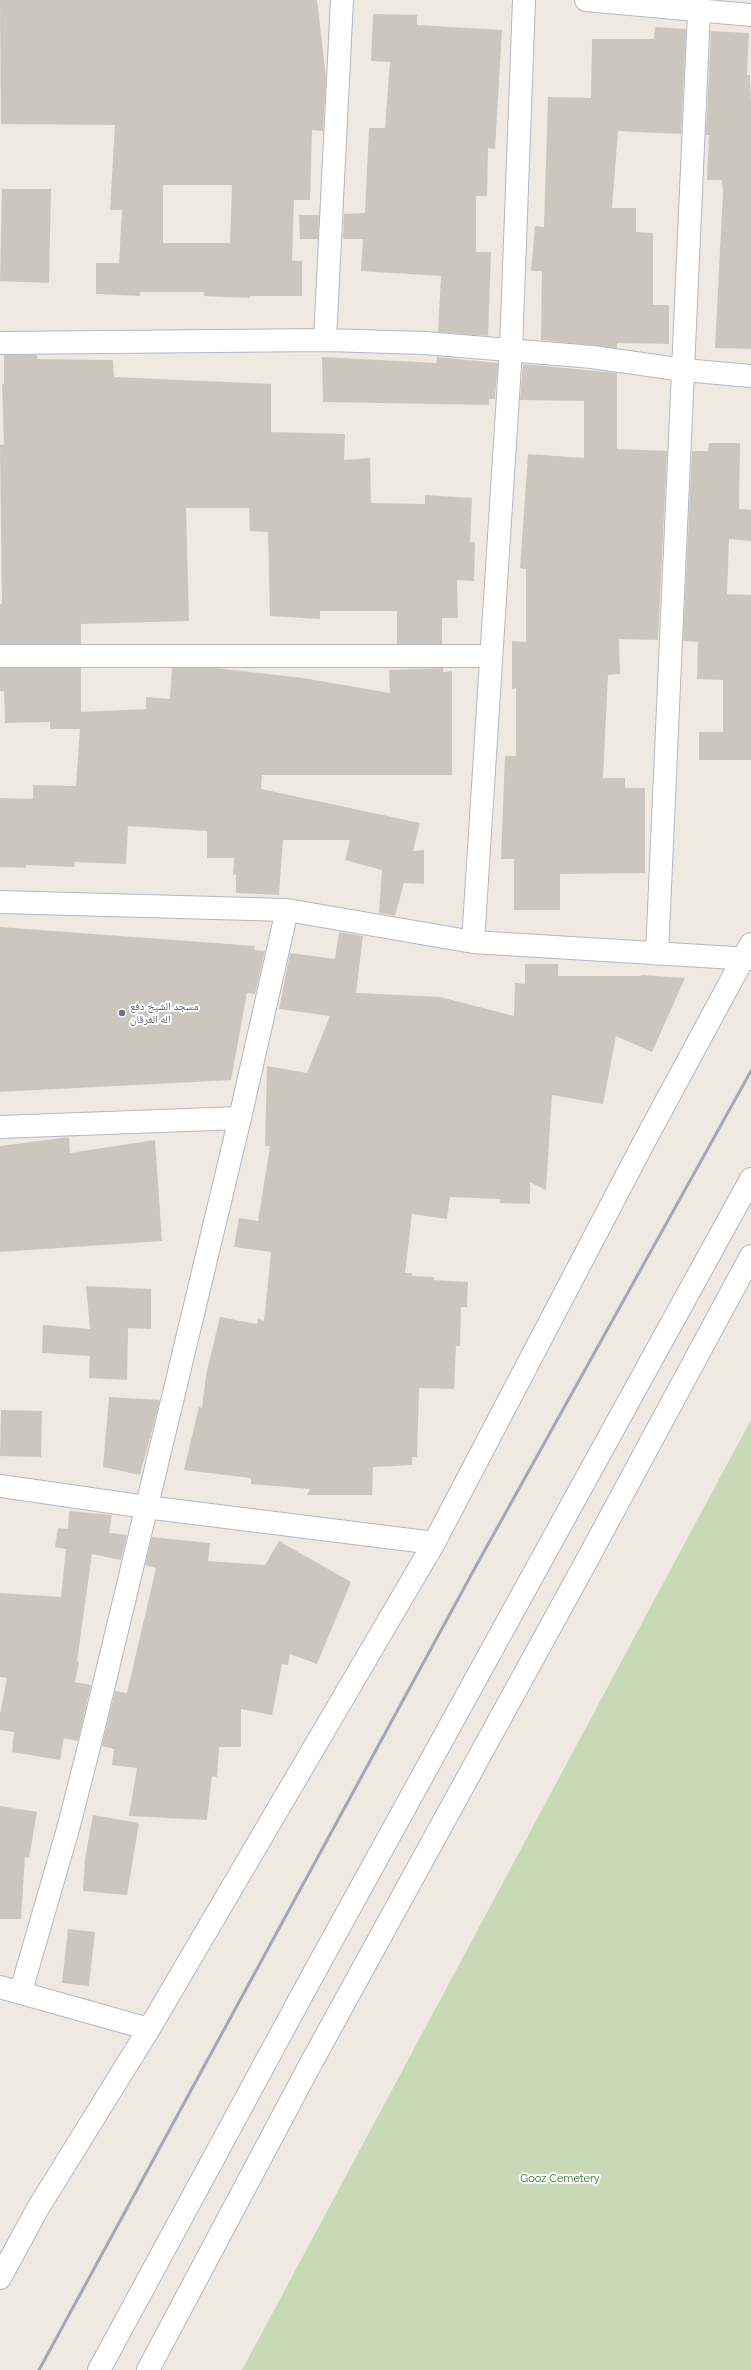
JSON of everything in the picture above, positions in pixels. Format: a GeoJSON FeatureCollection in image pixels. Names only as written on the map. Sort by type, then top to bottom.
{"type":"FeatureCollection","features":[{"type":"Feature","properties":{"kind":"street"},"geometry":{"type":"LineString","coordinates":[[325,340],[342,0]]}},
{"type":"Feature","properties":{"kind":"street"},"geometry":{"type":"LineString","coordinates":[[473,942],[511,350],[524,0]]}},
{"type":"Feature","properties":{"kind":"street"},"geometry":{"type":"LineString","coordinates":[[586,0],[699,11],[751,14]]}},
{"type":"Feature","properties":{"kind":"street"},"geometry":{"type":"LineString","coordinates":[[657,954],[699,11]]}},
{"type":"Feature","properties":{"kind":"street"},"geometry":{"type":"LineString","coordinates":[[0,343],[325,340],[425,343],[592,357],[684,370],[751,376]]}},
{"type":"Feature","properties":{"kind":"street"},"geometry":{"type":"LineString","coordinates":[[0,656],[491,656]]}},
{"type":"Feature","properties":{"kind":"street"},"geometry":{"type":"LineString","coordinates":[[0,902],[287,910],[473,942],[657,954],[748,954],[639,1151],[434,1543],[149,2029],[38,2208],[0,2278]]}},
{"type":"Feature","properties":{"kind":"street"},"geometry":{"type":"LineString","coordinates":[[21,1991],[68,1829],[240,1118],[287,910]]}},
{"type":"Feature","properties":{"kind":"street"},"geometry":{"type":"LineString","coordinates":[[0,1127],[240,1118]]}},
{"type":"Feature","properties":{"kind":"street"},"geometry":{"type":"LineString","coordinates":[[99,2370],[313,1975],[751,1179]]}},
{"type":"Feature","properties":{"kind":"street"},"geometry":{"type":"LineString","coordinates":[[148,2370],[310,2065],[590,1555],[751,1256]]}},
{"type":"Feature","properties":{"kind":"street"},"geometry":{"type":"LineString","coordinates":[[0,1486],[146,1507],[434,1543]]}},
{"type":"Feature","properties":{"kind":"street"},"geometry":{"type":"LineString","coordinates":[[0,1987],[21,1991],[149,2029]]}},
{"type":"Feature","properties":{"kind":"green space","name":"Gooz Cemetery"},"geometry":{"type":"Polygon","coordinates":[[[751,1420],[751,2370],[242,2370],[703,1509],[751,1420]]]}},
{"type":"Feature","properties":{"kind":"building"},"geometry":{"type":"Polygon","coordinates":[[[0,0],[317,0],[326,77],[323,131],[312,130],[310,200],[294,200],[292,261],[302,261],[302,296],[250,296],[250,298],[204,296],[204,292],[140,292],[140,296],[96,294],[96,263],[119,263],[122,210],[110,210],[115,125],[1,124],[0,0]],[[163,185],[163,243],[230,243],[232,185],[163,185]]]}},
{"type":"Feature","properties":{"kind":"building"},"geometry":{"type":"Polygon","coordinates":[[[373,14],[417,15],[417,25],[502,30],[495,149],[488,148],[487,196],[476,196],[476,252],[491,252],[488,336],[438,332],[441,276],[361,271],[363,239],[343,239],[344,214],[365,213],[369,128],[385,128],[390,62],[371,61],[373,14]]]}},
{"type":"Feature","properties":{"kind":"building"},"geometry":{"type":"Polygon","coordinates":[[[655,27],[686,29],[681,134],[618,131],[612,208],[636,208],[636,232],[653,233],[653,305],[669,305],[669,344],[617,343],[617,348],[541,340],[542,271],[531,271],[535,226],[544,227],[548,97],[591,98],[592,39],[654,39],[655,27]]]}},
{"type":"Feature","properties":{"kind":"building"},"geometry":{"type":"Polygon","coordinates":[[[711,31],[749,33],[747,75],[750,75],[751,107],[751,349],[715,348],[723,192],[722,180],[707,180],[709,135],[706,135],[711,31]]]}},
{"type":"Feature","properties":{"kind":"building"},"geometry":{"type":"Polygon","coordinates":[[[2,189],[51,189],[49,283],[0,281],[2,189]]]}},
{"type":"Feature","properties":{"kind":"building"},"geometry":{"type":"Polygon","coordinates":[[[299,215],[319,215],[318,239],[300,239],[299,215]]]}},
{"type":"Feature","properties":{"kind":"building"},"geometry":{"type":"Polygon","coordinates":[[[4,355],[37,355],[37,359],[113,360],[114,377],[271,384],[271,432],[345,434],[344,460],[370,458],[371,503],[425,504],[425,495],[472,498],[470,542],[475,542],[474,581],[457,580],[458,618],[442,618],[442,644],[397,644],[397,611],[320,611],[320,619],[270,616],[268,532],[250,531],[249,508],[186,508],[189,621],[81,624],[81,644],[0,644],[0,604],[2,604],[0,445],[4,444],[2,384],[4,384],[4,355]]]}},
{"type":"Feature","properties":{"kind":"building"},"geometry":{"type":"Polygon","coordinates":[[[322,357],[436,363],[437,357],[498,363],[495,399],[489,399],[489,405],[323,402],[322,357]]]}},
{"type":"Feature","properties":{"kind":"building"},"geometry":{"type":"Polygon","coordinates":[[[523,364],[617,373],[617,449],[667,451],[658,640],[619,639],[620,674],[608,675],[603,778],[625,778],[625,788],[645,788],[645,873],[560,874],[560,910],[514,910],[514,859],[501,859],[505,756],[516,756],[516,688],[512,689],[512,641],[526,642],[526,569],[520,568],[528,454],[584,458],[584,401],[520,400],[523,364]]]}},
{"type":"Feature","properties":{"kind":"building"},"geometry":{"type":"Polygon","coordinates":[[[709,443],[740,443],[739,509],[751,510],[751,541],[729,539],[727,594],[751,595],[751,760],[699,760],[699,732],[723,732],[723,680],[697,679],[698,642],[683,641],[692,451],[708,451],[709,443]]]}},
{"type":"Feature","properties":{"kind":"building"},"geometry":{"type":"Polygon","coordinates":[[[0,668],[81,668],[81,712],[146,709],[146,697],[170,699],[172,668],[216,668],[303,678],[390,693],[389,670],[443,668],[443,672],[452,671],[452,775],[262,775],[261,789],[420,823],[413,851],[424,850],[424,884],[404,883],[395,916],[379,913],[382,870],[345,860],[350,840],[283,840],[279,895],[236,893],[236,875],[233,874],[234,858],[207,858],[207,831],[128,826],[126,864],[75,862],[74,867],[26,865],[26,868],[0,867],[0,798],[33,799],[33,785],[76,786],[80,729],[50,729],[50,722],[5,723],[4,691],[0,691],[0,668]]]}},
{"type":"Feature","properties":{"kind":"building","name":"مسجد الشيخ دفع اله الغرقان"},"geometry":{"type":"Polygon","coordinates":[[[0,927],[255,946],[254,950],[265,951],[255,994],[247,993],[231,1080],[0,1092],[0,927]]]}},
{"type":"Feature","properties":{"kind":"building"},"geometry":{"type":"Polygon","coordinates":[[[339,932],[363,936],[356,993],[440,997],[514,1016],[515,983],[525,984],[525,964],[558,964],[558,976],[641,975],[685,978],[652,1052],[616,1036],[603,1104],[552,1095],[546,1190],[530,1182],[530,1204],[500,1203],[500,1199],[450,1197],[447,1219],[412,1214],[405,1273],[412,1273],[412,1276],[434,1277],[434,1280],[468,1282],[467,1307],[461,1307],[460,1346],[456,1346],[454,1389],[419,1388],[417,1457],[412,1457],[412,1465],[373,1467],[372,1495],[307,1495],[310,1489],[251,1484],[251,1478],[184,1470],[199,1407],[202,1408],[206,1375],[220,1317],[257,1324],[258,1319],[264,1321],[271,1252],[234,1247],[239,1218],[258,1221],[270,1146],[265,1146],[267,1066],[307,1073],[330,1016],[279,1009],[290,953],[335,959],[339,932]]]}},
{"type":"Feature","properties":{"kind":"building"},"geometry":{"type":"Polygon","coordinates":[[[69,1137],[70,1153],[155,1140],[162,1241],[0,1252],[0,1146],[69,1137]]]}},
{"type":"Feature","properties":{"kind":"building"},"geometry":{"type":"Polygon","coordinates":[[[86,1286],[151,1289],[151,1329],[128,1328],[127,1380],[89,1378],[90,1356],[42,1353],[43,1325],[90,1329],[86,1286]]]}},
{"type":"Feature","properties":{"kind":"building"},"geometry":{"type":"Polygon","coordinates":[[[109,1397],[160,1400],[140,1475],[103,1467],[109,1397]]]}},
{"type":"Feature","properties":{"kind":"building"},"geometry":{"type":"Polygon","coordinates":[[[1,1410],[42,1411],[41,1457],[0,1456],[1,1410]]]}},
{"type":"Feature","properties":{"kind":"building"},"geometry":{"type":"Polygon","coordinates":[[[69,1511],[112,1515],[109,1533],[127,1535],[121,1560],[92,1554],[77,1661],[79,1662],[75,1682],[91,1685],[78,1741],[64,1738],[60,1760],[12,1752],[14,1732],[0,1730],[0,1714],[7,1678],[0,1677],[0,1593],[61,1597],[66,1549],[55,1547],[58,1528],[68,1529],[69,1511]]]}},
{"type":"Feature","properties":{"kind":"building"},"geometry":{"type":"Polygon","coordinates":[[[152,1537],[210,1543],[208,1561],[265,1565],[279,1541],[351,1582],[317,1664],[290,1654],[288,1665],[282,1664],[272,1715],[241,1709],[241,1747],[219,1747],[217,1777],[212,1776],[207,1820],[129,1816],[137,1768],[112,1765],[114,1749],[102,1746],[115,1691],[127,1693],[156,1568],[145,1565],[152,1537]]]}},
{"type":"Feature","properties":{"kind":"building"},"geometry":{"type":"Polygon","coordinates":[[[0,1806],[37,1812],[29,1858],[25,1857],[21,1919],[0,1919],[0,1806]]]}},
{"type":"Feature","properties":{"kind":"building"},"geometry":{"type":"Polygon","coordinates":[[[93,1815],[139,1823],[127,1895],[83,1891],[85,1859],[93,1815]]]}},
{"type":"Feature","properties":{"kind":"building"},"geometry":{"type":"Polygon","coordinates":[[[68,1929],[95,1932],[89,1986],[62,1983],[68,1929]]]}},
{"type":"Feature","properties":{"kind":"railway"},"geometry":{"type":"LineString","coordinates":[[39,2370],[476,1566],[751,1071]]}},
{"type":"Feature","properties":{"kind":"place","name":"مسجد الشيخ دفع اله الغرقان"},"geometry":{"type":"Point","coordinates":[122,1013]}}]}
